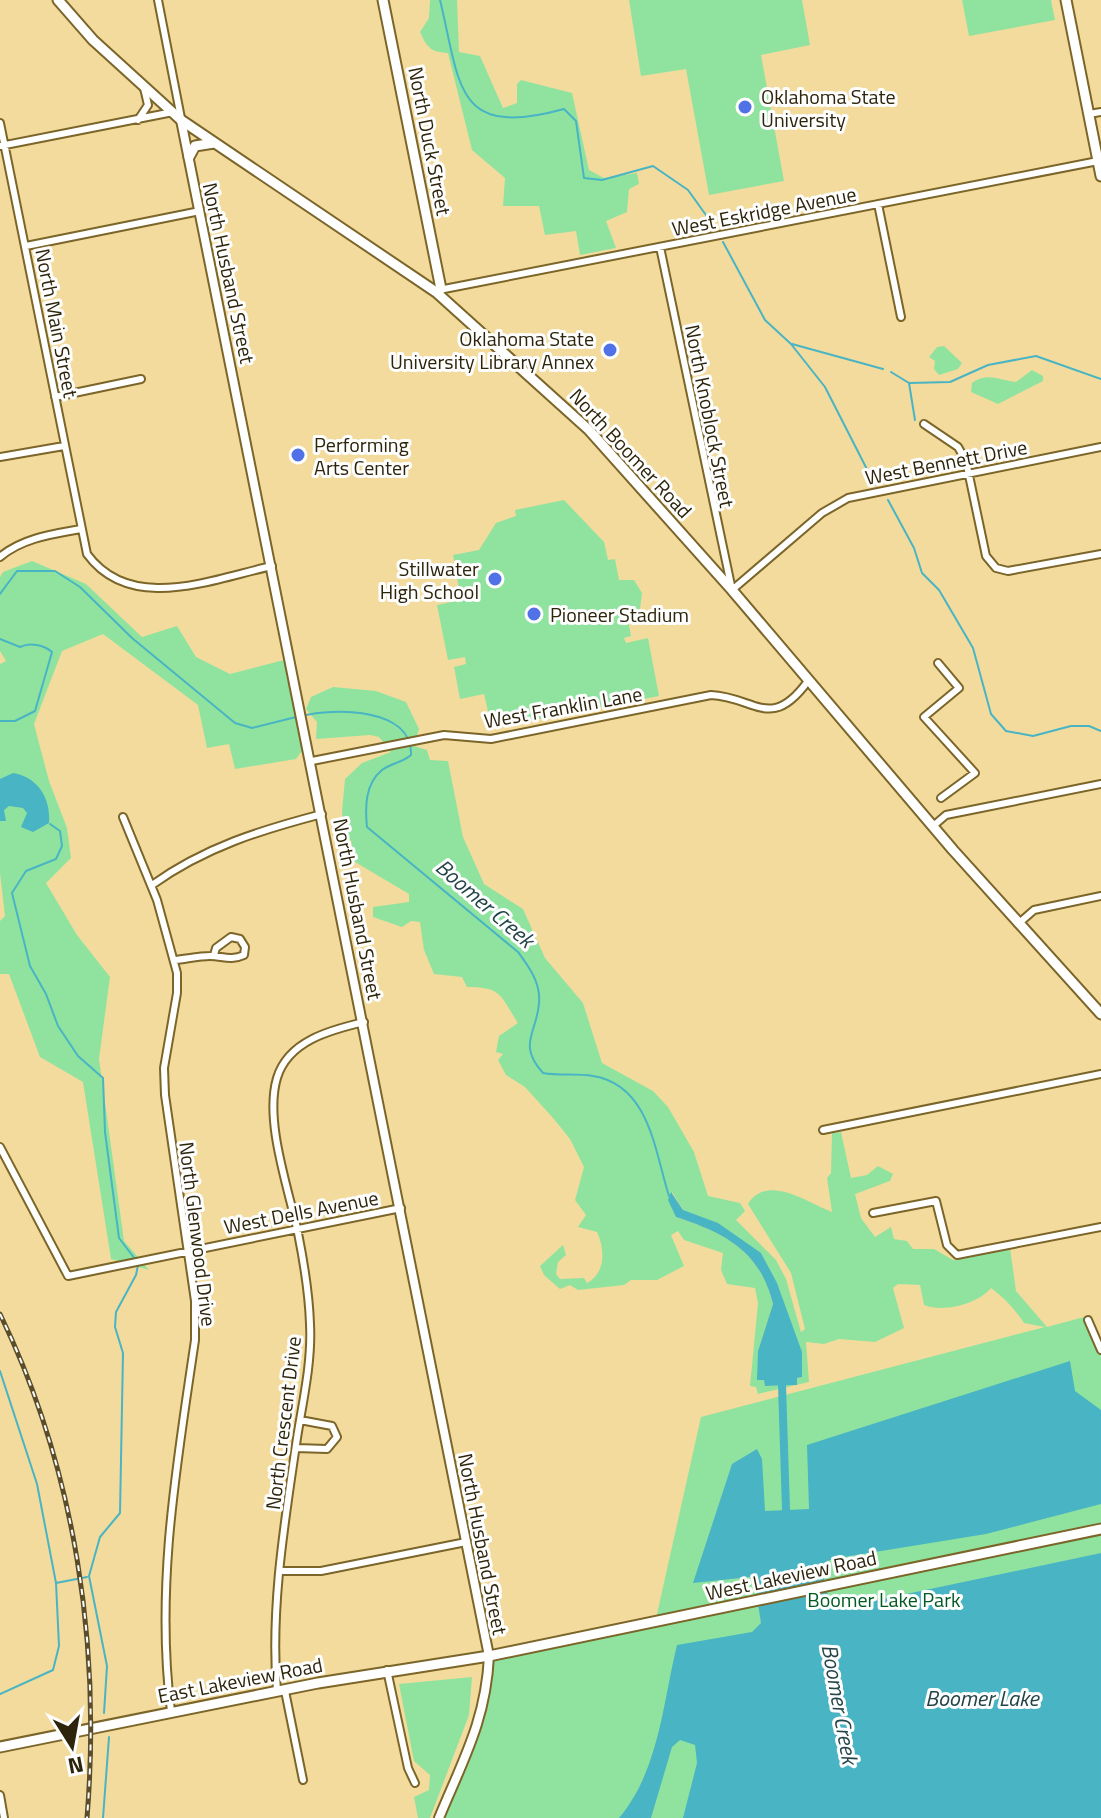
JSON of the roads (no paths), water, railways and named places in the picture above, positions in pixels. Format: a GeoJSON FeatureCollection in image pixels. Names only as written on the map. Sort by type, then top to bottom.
{"type":"FeatureCollection","features":[{"type":"Feature","properties":{"kind":"main road","name":"North Boomer Road"},"geometry":{"type":"LineString","coordinates":[[58,0],[144,88],[181,120],[438,290],[589,430],[732,590],[932,827],[1101,1014]]}},
{"type":"Feature","properties":{"kind":"main road","name":"North Duck Street"},"geometry":{"type":"LineString","coordinates":[[383,0],[438,290]]}},
{"type":"Feature","properties":{"kind":"main road"},"geometry":{"type":"LineString","coordinates":[[1066,0],[1101,176]]}},
{"type":"Feature","properties":{"kind":"main road"},"geometry":{"type":"LineString","coordinates":[[189,157],[195,146],[215,143]]}},
{"type":"Feature","properties":{"kind":"main road","name":"West Lakeview Road"},"geometry":{"type":"LineString","coordinates":[[489,1656],[1101,1529]]}},
{"type":"Feature","properties":{"kind":"main road","name":"East Lakeview Road"},"geometry":{"type":"LineString","coordinates":[[0,1747],[387,1670],[489,1656]]}},
{"type":"Feature","properties":{"kind":"street","name":"North Husband Street"},"geometry":{"type":"LineString","coordinates":[[158,0],[489,1656],[485,1704],[478,1729],[439,1818]]}},
{"type":"Feature","properties":{"kind":"street"},"geometry":{"type":"LineString","coordinates":[[138,120],[148,105],[144,88]]}},
{"type":"Feature","properties":{"kind":"street"},"geometry":{"type":"LineString","coordinates":[[2,146],[173,112]]}},
{"type":"Feature","properties":{"kind":"street"},"geometry":{"type":"LineString","coordinates":[[1089,114],[1101,112]]}},
{"type":"Feature","properties":{"kind":"street","name":"North Main Street"},"geometry":{"type":"LineString","coordinates":[[0,123],[2,146],[26,246],[87,554],[98,570],[117,583],[137,588],[169,588],[272,566]]}},
{"type":"Feature","properties":{"kind":"street","name":"West Eskridge Avenue"},"geometry":{"type":"LineString","coordinates":[[438,290],[1098,161]]}},
{"type":"Feature","properties":{"kind":"street"},"geometry":{"type":"LineString","coordinates":[[878,204],[901,317]]}},
{"type":"Feature","properties":{"kind":"street"},"geometry":{"type":"LineString","coordinates":[[26,246],[200,211]]}},
{"type":"Feature","properties":{"kind":"street","name":"North Knoblock Street"},"geometry":{"type":"LineString","coordinates":[[660,247],[732,590]]}},
{"type":"Feature","properties":{"kind":"street"},"geometry":{"type":"LineString","coordinates":[[55,397],[141,379]]}},
{"type":"Feature","properties":{"kind":"street"},"geometry":{"type":"LineString","coordinates":[[924,424],[958,447],[969,475],[986,556],[999,569],[1008,571],[1101,554]]}},
{"type":"Feature","properties":{"kind":"street"},"geometry":{"type":"LineString","coordinates":[[0,457],[64,446]]}},
{"type":"Feature","properties":{"kind":"street","name":"West Bennett Drive"},"geometry":{"type":"LineString","coordinates":[[732,590],[822,513],[848,498],[1101,447]]}},
{"type":"Feature","properties":{"kind":"street"},"geometry":{"type":"LineString","coordinates":[[0,557],[10,548],[44,536],[81,529]]}},
{"type":"Feature","properties":{"kind":"street"},"geometry":{"type":"LineString","coordinates":[[938,663],[959,688],[924,717],[975,773],[941,798]]}},
{"type":"Feature","properties":{"kind":"street","name":"West Franklin Lane"},"geometry":{"type":"LineString","coordinates":[[312,761],[444,735],[491,739],[711,695],[727,696],[756,710],[766,710],[779,707],[808,681]]}},
{"type":"Feature","properties":{"kind":"street"},"geometry":{"type":"LineString","coordinates":[[932,827],[946,815],[1101,784]]}},
{"type":"Feature","properties":{"kind":"street"},"geometry":{"type":"LineString","coordinates":[[152,885],[172,870],[260,829],[322,814]]}},
{"type":"Feature","properties":{"kind":"street","name":"North Glenwood Drive"},"geometry":{"type":"LineString","coordinates":[[123,817],[134,850],[152,885],[175,960],[177,993],[164,1068],[165,1095],[195,1301],[195,1340],[164,1583],[164,1658],[171,1711]]}},
{"type":"Feature","properties":{"kind":"street"},"geometry":{"type":"LineString","coordinates":[[1018,924],[1034,910],[1101,896]]}},
{"type":"Feature","properties":{"kind":"street"},"geometry":{"type":"LineString","coordinates":[[175,960],[214,955],[226,959],[239,958],[244,955],[245,947],[240,939],[231,937],[216,948],[214,955]]}},
{"type":"Feature","properties":{"kind":"street","name":"North Crescent Drive"},"geometry":{"type":"LineString","coordinates":[[303,1780],[274,1649],[310,1327],[297,1229],[274,1111],[276,1080],[282,1065],[304,1043],[331,1030],[364,1022]]}},
{"type":"Feature","properties":{"kind":"street"},"geometry":{"type":"LineString","coordinates":[[823,1130],[1101,1074]]}},
{"type":"Feature","properties":{"kind":"street","name":"West Dells Avenue"},"geometry":{"type":"LineString","coordinates":[[0,1147],[68,1276],[401,1208]]}},
{"type":"Feature","properties":{"kind":"street"},"geometry":{"type":"LineString","coordinates":[[873,1213],[936,1201],[947,1245],[957,1255],[1101,1227]]}},
{"type":"Feature","properties":{"kind":"street"},"geometry":{"type":"LineString","coordinates":[[1088,1320],[1098,1337],[1101,1350]]}},
{"type":"Feature","properties":{"kind":"street"},"geometry":{"type":"LineString","coordinates":[[296,1448],[327,1449],[337,1437],[332,1426],[300,1420]]}},
{"type":"Feature","properties":{"kind":"street"},"geometry":{"type":"LineString","coordinates":[[281,1571],[321,1571],[466,1542]]}},
{"type":"Feature","properties":{"kind":"street"},"geometry":{"type":"LineString","coordinates":[[387,1670],[408,1768],[415,1783]]}},
{"type":"Feature","properties":{"kind":"street"},"geometry":{"type":"LineString","coordinates":[[0,1795],[4,1818]]}},
{"type":"Feature","properties":{"kind":"water"},"geometry":{"type":"Polygon","coordinates":[[[13,773],[35,784],[48,805],[49,823],[33,832],[21,827],[27,813],[23,808],[9,806],[4,810],[6,821],[0,821],[0,779],[13,773]]]}},
{"type":"Feature","properties":{"kind":"water"},"geometry":{"type":"Polygon","coordinates":[[[671,1192],[683,1210],[718,1223],[761,1253],[777,1283],[802,1352],[802,1377],[797,1378],[797,1385],[765,1386],[764,1380],[757,1380],[758,1351],[773,1304],[759,1270],[750,1257],[725,1238],[676,1217],[668,1200],[671,1192]]]}},
{"type":"Feature","properties":{"kind":"water","name":"Boomer Lake"},"geometry":{"type":"Polygon","coordinates":[[[1070,1361],[1075,1391],[1101,1410],[1101,1504],[986,1534],[838,1558],[827,1561],[822,1572],[831,1607],[835,1609],[1101,1553],[1101,1818],[683,1818],[697,1763],[695,1745],[680,1740],[672,1747],[651,1818],[619,1818],[643,1779],[651,1758],[677,1645],[752,1632],[761,1623],[755,1585],[750,1577],[693,1583],[732,1464],[757,1449],[762,1459],[765,1511],[809,1509],[807,1445],[1070,1361]]]}},
{"type":"Feature","properties":{"kind":"waterway"},"geometry":{"type":"LineString","coordinates":[[440,0],[459,80],[469,98],[482,110],[501,117],[528,116],[564,109],[576,121],[584,178],[602,180],[653,166],[688,190],[716,229]]}},
{"type":"Feature","properties":{"kind":"waterway"},"geometry":{"type":"LineString","coordinates":[[723,242],[765,320],[791,344],[825,387],[875,485]]}},
{"type":"Feature","properties":{"kind":"waterway"},"geometry":{"type":"LineString","coordinates":[[792,344],[883,369]]}},
{"type":"Feature","properties":{"kind":"waterway"},"geometry":{"type":"LineString","coordinates":[[909,383],[950,382],[988,365],[1036,356],[1101,379]]}},
{"type":"Feature","properties":{"kind":"waterway"},"geometry":{"type":"LineString","coordinates":[[891,372],[909,383],[915,420]]}},
{"type":"Feature","properties":{"kind":"waterway"},"geometry":{"type":"LineString","coordinates":[[888,500],[914,548],[922,573],[939,590],[973,648],[991,714],[1006,731],[1033,736],[1071,726],[1089,726],[1101,731]]}},
{"type":"Feature","properties":{"kind":"waterway","name":"Boomer Creek"},"geometry":{"type":"LineString","coordinates":[[0,594],[17,571],[55,571],[80,587],[132,638],[235,723],[252,728],[296,717]]}},
{"type":"Feature","properties":{"kind":"waterway","name":"Boomer Creek"},"geometry":{"type":"LineString","coordinates":[[0,639],[20,647],[41,646],[52,652],[35,711],[15,721],[0,721]]}},
{"type":"Feature","properties":{"kind":"waterway","name":"Boomer Creek"},"geometry":{"type":"LineString","coordinates":[[302,716],[332,712],[369,714],[386,719],[408,739],[411,755],[382,770],[372,782],[366,804],[367,827],[518,952],[530,969],[538,989],[538,1013],[530,1038],[535,1063],[543,1073],[593,1076],[612,1082],[627,1092],[647,1123],[669,1196]]}},
{"type":"Feature","properties":{"kind":"waterway"},"geometry":{"type":"LineString","coordinates":[[50,824],[60,831],[62,846],[56,859],[26,871],[12,893],[30,966],[46,994],[58,1026],[78,1056],[103,1078],[105,1132],[119,1238],[135,1259]]}},
{"type":"Feature","properties":{"kind":"waterway"},"geometry":{"type":"LineString","coordinates":[[104,1713],[107,1666],[89,1576],[100,1537],[120,1513],[123,1353],[115,1327],[116,1312],[136,1275],[138,1265]]}},
{"type":"Feature","properties":{"kind":"waterway"},"geometry":{"type":"LineString","coordinates":[[0,1371],[37,1484],[56,1583]]}},
{"type":"Feature","properties":{"kind":"waterway","name":"Boomer Creek"},"geometry":{"type":"LineString","coordinates":[[782,1385],[786,1510]]}},
{"type":"Feature","properties":{"kind":"waterway"},"geometry":{"type":"LineString","coordinates":[[0,1694],[53,1670],[59,1646],[56,1583],[87,1577]]}},
{"type":"Feature","properties":{"kind":"waterway"},"geometry":{"type":"LineString","coordinates":[[103,1818],[109,1737]]}},
{"type":"Feature","properties":{"kind":"railway"},"geometry":{"type":"LineString","coordinates":[[0,1314],[48,1435],[65,1497],[77,1560],[86,1624],[90,1689],[87,1818]]}},
{"type":"Feature","properties":{"kind":"place","name":"Oklahoma State University"},"geometry":{"type":"Point","coordinates":[745,107]}},
{"type":"Feature","properties":{"kind":"place","name":"Oklahoma State University Library Annex"},"geometry":{"type":"Point","coordinates":[610,350]}},
{"type":"Feature","properties":{"kind":"place","name":"Performing Arts Center"},"geometry":{"type":"Point","coordinates":[298,455]}},
{"type":"Feature","properties":{"kind":"place","name":"Stillwater High School"},"geometry":{"type":"Point","coordinates":[495,579]}},
{"type":"Feature","properties":{"kind":"place","name":"Pioneer Stadium"},"geometry":{"type":"Point","coordinates":[534,614]}},
{"type":"Feature","properties":{"kind":"park label","name":"Boomer Lake Park"},"geometry":{"type":"Point","coordinates":[884,1599]}}]}
